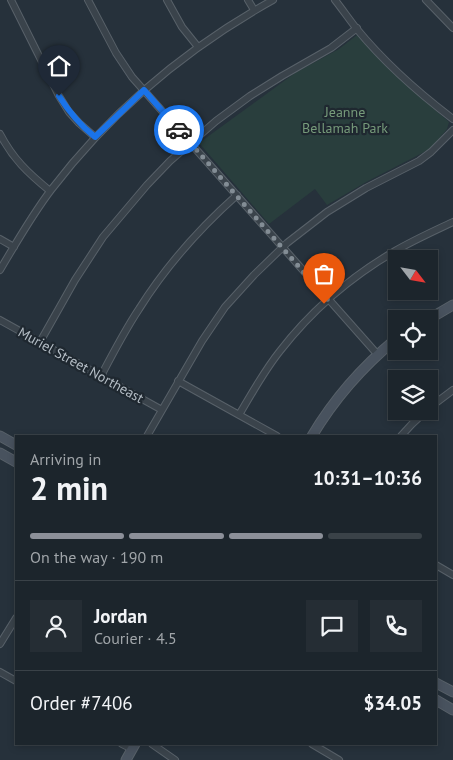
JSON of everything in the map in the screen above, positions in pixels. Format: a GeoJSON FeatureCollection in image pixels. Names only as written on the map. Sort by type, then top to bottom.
{"type":"FeatureCollection","features":[{"type":"Feature","properties":{"kind":"street"},"geometry":{"type":"LineString","coordinates":[[11,0],[59,96],[69,112],[95,137]]}},
{"type":"Feature","properties":{"kind":"street"},"geometry":{"type":"LineString","coordinates":[[88,0],[116,53],[132,77],[378,355]]}},
{"type":"Feature","properties":{"kind":"street"},"geometry":{"type":"LineString","coordinates":[[167,0],[182,27],[198,47]]}},
{"type":"Feature","properties":{"kind":"street"},"geometry":{"type":"LineString","coordinates":[[248,0],[254,10]]}},
{"type":"Feature","properties":{"kind":"street"},"geometry":{"type":"LineString","coordinates":[[0,270],[50,191],[95,137],[144,90],[198,47],[254,10],[273,0]]}},
{"type":"Feature","properties":{"kind":"street"},"geometry":{"type":"LineString","coordinates":[[335,0],[375,49],[434,105],[453,119]]}},
{"type":"Feature","properties":{"kind":"street"},"geometry":{"type":"LineString","coordinates":[[426,0],[453,28]]}},
{"type":"Feature","properties":{"kind":"street"},"geometry":{"type":"LineString","coordinates":[[40,342],[75,280],[103,237],[146,185],[216,121],[250,96],[331,48],[357,28]]}},
{"type":"Feature","properties":{"kind":"street"},"geometry":{"type":"LineString","coordinates":[[148,435],[202,340],[225,307],[282,247],[327,212],[366,188],[419,161],[453,130]]}},
{"type":"Feature","properties":{"kind":"street"},"geometry":{"type":"LineString","coordinates":[[0,134],[14,158],[50,191]]}},
{"type":"Feature","properties":{"kind":"street"},"geometry":{"type":"LineString","coordinates":[[100,376],[139,308],[163,274],[182,250],[237,195]]}},
{"type":"Feature","properties":{"kind":"street"},"geometry":{"type":"LineString","coordinates":[[239,415],[279,352],[305,322],[328,300],[366,270],[395,251],[453,222]]}},
{"type":"Feature","properties":{"kind":"street"},"geometry":{"type":"LineString","coordinates":[[0,239],[14,247]]}},
{"type":"Feature","properties":{"kind":"street"},"geometry":{"type":"LineString","coordinates":[[438,314],[453,305]]}},
{"type":"Feature","properties":{"kind":"street","name":"Muriel Street Northeast"},"geometry":{"type":"LineString","coordinates":[[0,320],[162,410]]}},
{"type":"Feature","properties":{"kind":"street"},"geometry":{"type":"LineString","coordinates":[[313,435],[324,415],[348,384],[388,346]]}},
{"type":"Feature","properties":{"kind":"street"},"geometry":{"type":"LineString","coordinates":[[178,381],[275,435]]}},
{"type":"Feature","properties":{"kind":"street"},"geometry":{"type":"LineString","coordinates":[[438,401],[453,390]]}},
{"type":"Feature","properties":{"kind":"street"},"geometry":{"type":"LineString","coordinates":[[402,435],[416,420]]}},
{"type":"Feature","properties":{"kind":"street"},"geometry":{"type":"LineString","coordinates":[[0,436],[15,444]]}},
{"type":"Feature","properties":{"kind":"street"},"geometry":{"type":"LineString","coordinates":[[0,453],[15,461]]}},
{"type":"Feature","properties":{"kind":"street"},"geometry":{"type":"LineString","coordinates":[[437,567],[453,575]]}},
{"type":"Feature","properties":{"kind":"street"},"geometry":{"type":"LineString","coordinates":[[0,644],[15,620]]}},
{"type":"Feature","properties":{"kind":"street"},"geometry":{"type":"LineString","coordinates":[[0,672],[15,681]]}},
{"type":"Feature","properties":{"kind":"street"},"geometry":{"type":"LineString","coordinates":[[437,684],[453,692]]}},
{"type":"Feature","properties":{"kind":"street"},"geometry":{"type":"LineString","coordinates":[[437,701],[453,710]]}},
{"type":"Feature","properties":{"kind":"street"},"geometry":{"type":"LineString","coordinates":[[154,745],[176,760]]}},
{"type":"Feature","properties":{"kind":"street"},"geometry":{"type":"LineString","coordinates":[[314,745],[340,760]]}},
{"type":"Feature","properties":{"kind":"street"},"geometry":{"type":"LineString","coordinates":[[126,760],[134,746]]}},
{"type":"Feature","properties":{"kind":"green space","name":"Jeanne Bellamah Park"},"geometry":{"type":"Polygon","coordinates":[[[357,35],[403,82],[449,122],[447,129],[430,149],[368,181],[327,205],[315,189],[269,224],[199,143],[295,73],[339,49],[357,35]]]}},
{"type":"Feature","properties":{"kind":"way so far"},"geometry":{"type":"LineString","coordinates":[[179,130],[328,300],[324,304]]}},
{"type":"Feature","properties":{"kind":"route"},"geometry":{"type":"LineString","coordinates":[[59,96],[69,112],[95,137],[144,90],[179,130]]}}]}
